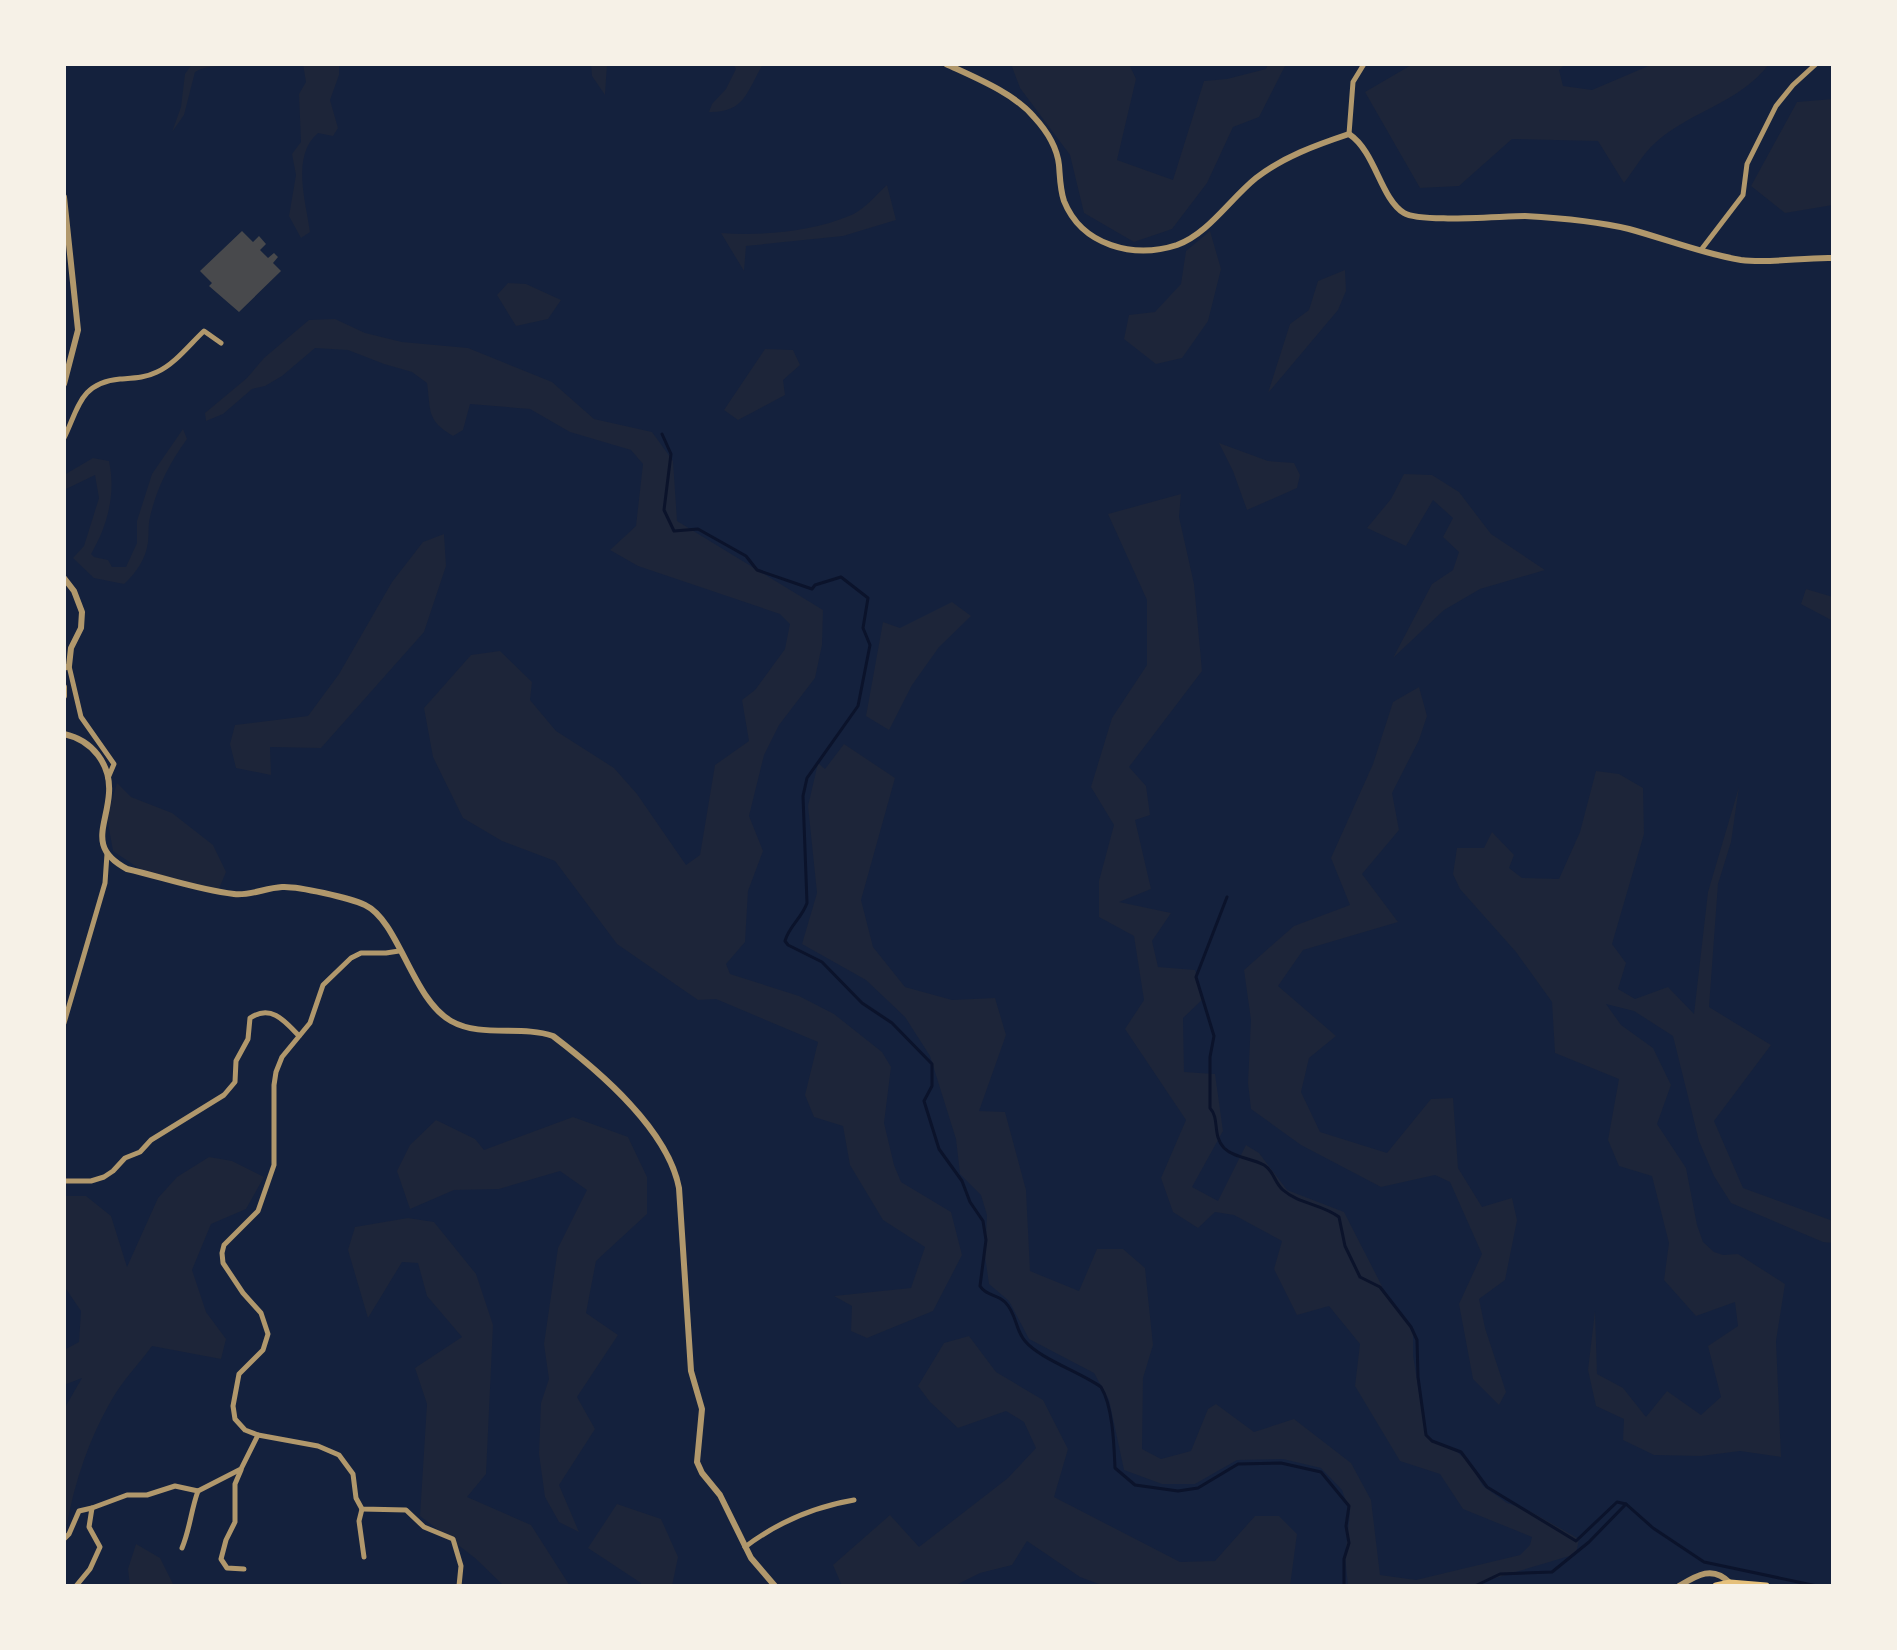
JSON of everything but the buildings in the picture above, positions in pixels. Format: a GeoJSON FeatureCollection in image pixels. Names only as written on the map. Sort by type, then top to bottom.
{"type":"FeatureCollection","features":[{"type":"Feature","properties":{"kind":"main road"},"geometry":{"type":"LineString","coordinates":[[1716,1586],[1730,1583],[1766,1586]]}},
{"type":"Feature","properties":{"kind":"street"},"geometry":{"type":"LineString","coordinates":[[946,64],[992,86],[1032,114],[1051,140],[1059,160],[1061,190],[1070,213],[1089,235],[1111,246],[1145,251],[1178,245],[1203,227],[1258,177],[1302,150],[1349,134],[1359,140],[1394,204],[1404,213],[1417,218],[1494,215],[1596,223],[1750,261],[1833,258]]}},
{"type":"Feature","properties":{"kind":"street"},"geometry":{"type":"LineString","coordinates":[[1349,134],[1353,82],[1364,64]]}},
{"type":"Feature","properties":{"kind":"street"},"geometry":{"type":"LineString","coordinates":[[1701,250],[1743,195],[1747,164],[1776,106],[1816,64]]}},
{"type":"Feature","properties":{"kind":"street"},"geometry":{"type":"LineString","coordinates":[[64,197],[78,330],[64,384]]}},
{"type":"Feature","properties":{"kind":"street"},"geometry":{"type":"LineString","coordinates":[[64,438],[83,396],[96,385],[110,380],[145,377],[161,371],[204,331],[221,343]]}},
{"type":"Feature","properties":{"kind":"street"},"geometry":{"type":"LineString","coordinates":[[64,578],[74,591],[82,612],[81,628],[66,667],[81,717],[114,764],[108,778]]}},
{"type":"Feature","properties":{"kind":"street"},"geometry":{"type":"LineString","coordinates":[[64,687],[64,696]]}},
{"type":"Feature","properties":{"kind":"street"},"geometry":{"type":"LineString","coordinates":[[64,734],[78,739],[101,758],[108,778],[109,794],[102,823],[102,843],[115,862],[127,869],[225,892],[251,894],[293,888],[364,905],[382,919],[436,1009],[451,1021],[471,1027],[545,1033],[560,1042],[635,1108],[674,1165],[679,1188],[691,1371],[702,1409],[697,1462],[720,1495],[751,1558],[775,1586]]}},
{"type":"Feature","properties":{"kind":"street"},"geometry":{"type":"LineString","coordinates":[[64,1023],[105,883],[107,854]]}},
{"type":"Feature","properties":{"kind":"street"},"geometry":{"type":"LineString","coordinates":[[364,1557],[359,1521],[362,1509],[356,1498],[353,1474],[339,1455],[318,1446],[258,1435],[237,1423],[233,1406],[239,1374],[263,1350],[268,1338],[261,1313],[225,1266],[222,1253],[224,1245],[258,1211],[274,1165],[274,1085],[282,1057],[314,1015],[323,985],[351,958],[361,953],[399,951]]}},
{"type":"Feature","properties":{"kind":"street"},"geometry":{"type":"LineString","coordinates":[[64,1181],[91,1181],[104,1177],[125,1158],[140,1152],[151,1140],[224,1095],[235,1082],[234,1071],[238,1055],[248,1039],[250,1018],[258,1013],[268,1012],[281,1017],[299,1036]]}},
{"type":"Feature","properties":{"kind":"street"},"geometry":{"type":"LineString","coordinates":[[244,1569],[227,1568],[221,1559],[235,1522],[235,1484],[258,1435]]}},
{"type":"Feature","properties":{"kind":"street"},"geometry":{"type":"LineString","coordinates":[[64,1539],[79,1511],[127,1495],[147,1495],[175,1486],[198,1491],[241,1469]]}},
{"type":"Feature","properties":{"kind":"street"},"geometry":{"type":"LineString","coordinates":[[182,1548],[198,1491]]}},
{"type":"Feature","properties":{"kind":"street"},"geometry":{"type":"LineString","coordinates":[[745,1547],[773,1526],[823,1505],[854,1500]]}},
{"type":"Feature","properties":{"kind":"street"},"geometry":{"type":"LineString","coordinates":[[76,1586],[90,1569],[100,1547],[89,1527],[92,1508]]}},
{"type":"Feature","properties":{"kind":"street"},"geometry":{"type":"LineString","coordinates":[[362,1509],[403,1509],[424,1527],[453,1539],[461,1566],[459,1586]]}},
{"type":"Feature","properties":{"kind":"street"},"geometry":{"type":"LineString","coordinates":[[1679,1586],[1709,1572],[1717,1572],[1730,1583]]}},
{"type":"Feature","properties":{"kind":"shaded area"},"geometry":{"type":"Polygon","coordinates":[[[192,64],[247,64],[208,67],[195,72],[184,115],[172,132],[181,107],[185,74],[192,64]]]}},
{"type":"Feature","properties":{"kind":"shaded area"},"geometry":{"type":"Polygon","coordinates":[[[303,64],[339,64],[339,75],[330,100],[338,128],[333,136],[318,133],[305,154],[302,180],[310,232],[301,238],[289,216],[296,175],[292,154],[301,142],[299,94],[306,82],[303,64]]]}},
{"type":"Feature","properties":{"kind":"shaded area"},"geometry":{"type":"Polygon","coordinates":[[[591,64],[607,64],[605,95],[592,76],[591,64]]]}},
{"type":"Feature","properties":{"kind":"shaded area"},"geometry":{"type":"Polygon","coordinates":[[[733,64],[763,64],[738,104],[730,109],[709,112],[736,69],[733,64]]]}},
{"type":"Feature","properties":{"kind":"shaded area"},"geometry":{"type":"Polygon","coordinates":[[[1011,64],[1129,64],[1136,79],[1117,160],[1173,180],[1204,81],[1227,79],[1266,69],[1268,64],[1286,64],[1259,117],[1233,127],[1207,183],[1172,229],[1134,242],[1084,213],[1070,155],[1020,88],[1011,64]]]}},
{"type":"Feature","properties":{"kind":"shaded area"},"geometry":{"type":"Polygon","coordinates":[[[1413,64],[1565,64],[1559,70],[1563,86],[1592,90],[1653,64],[1769,64],[1744,88],[1655,143],[1624,183],[1598,141],[1512,139],[1459,186],[1420,188],[1365,92],[1413,64]]]}},
{"type":"Feature","properties":{"kind":"shaded area"},"geometry":{"type":"Polygon","coordinates":[[[1833,99],[1833,205],[1785,213],[1751,186],[1797,102],[1833,99]]]}},
{"type":"Feature","properties":{"kind":"shaded area"},"geometry":{"type":"Polygon","coordinates":[[[887,185],[896,220],[843,236],[746,246],[744,271],[721,233],[786,232],[818,226],[849,216],[887,185]]]}},
{"type":"Feature","properties":{"kind":"shaded area"},"geometry":{"type":"Polygon","coordinates":[[[1210,231],[1221,269],[1208,321],[1182,358],[1156,364],[1124,339],[1129,315],[1155,312],[1181,284],[1186,251],[1210,231]]]}},
{"type":"Feature","properties":{"kind":"shaded area"},"geometry":{"type":"Polygon","coordinates":[[[1345,270],[1346,291],[1338,310],[1268,393],[1290,324],[1309,310],[1318,281],[1345,270]]]}},
{"type":"Feature","properties":{"kind":"shaded area"},"geometry":{"type":"Polygon","coordinates":[[[508,283],[526,284],[561,300],[548,319],[516,326],[497,295],[508,283]]]}},
{"type":"Feature","properties":{"kind":"shaded area"},"geometry":{"type":"Polygon","coordinates":[[[335,319],[365,333],[402,342],[468,348],[552,382],[594,419],[652,432],[673,461],[677,521],[823,610],[822,645],[815,678],[779,725],[764,755],[749,816],[763,851],[748,891],[745,942],[726,964],[730,974],[799,996],[834,1014],[882,1052],[891,1067],[884,1123],[894,1165],[901,1182],[951,1212],[962,1255],[933,1311],[867,1338],[851,1331],[852,1306],[834,1296],[911,1288],[925,1247],[883,1220],[850,1165],[843,1126],[814,1117],[805,1095],[818,1042],[716,999],[698,1000],[617,944],[555,861],[502,841],[463,818],[433,757],[424,708],[471,655],[500,651],[532,682],[530,700],[556,731],[614,768],[637,794],[686,865],[700,855],[715,765],[749,741],[742,700],[755,690],[785,649],[790,624],[780,614],[638,566],[610,550],[636,526],[643,464],[631,450],[570,432],[530,409],[470,404],[463,430],[453,436],[434,420],[427,383],[412,372],[348,350],[315,348],[282,376],[265,386],[252,389],[223,414],[206,421],[205,413],[309,320],[335,319]]]}},
{"type":"Feature","properties":{"kind":"shaded area"},"geometry":{"type":"Polygon","coordinates":[[[765,349],[793,350],[800,365],[783,380],[785,395],[738,420],[724,410],[765,349]]]}},
{"type":"Feature","properties":{"kind":"shaded area"},"geometry":{"type":"Polygon","coordinates":[[[183,429],[187,439],[169,467],[156,496],[149,520],[147,548],[140,565],[124,584],[94,578],[73,558],[84,546],[99,498],[95,475],[64,490],[64,475],[93,458],[109,461],[112,485],[109,509],[91,554],[108,560],[112,567],[126,567],[137,543],[137,521],[152,474],[183,429]]]}},
{"type":"Feature","properties":{"kind":"shaded area"},"geometry":{"type":"Polygon","coordinates":[[[1219,443],[1268,461],[1294,463],[1300,475],[1297,488],[1247,510],[1219,443]]]}},
{"type":"Feature","properties":{"kind":"shaded area"},"geometry":{"type":"Polygon","coordinates":[[[1404,474],[1432,475],[1459,492],[1491,534],[1545,570],[1480,589],[1444,610],[1393,658],[1432,584],[1453,570],[1459,552],[1443,537],[1453,518],[1433,500],[1406,546],[1367,528],[1391,499],[1404,474]]]}},
{"type":"Feature","properties":{"kind":"shaded area"},"geometry":{"type":"Polygon","coordinates":[[[1181,494],[1179,517],[1194,584],[1202,671],[1129,767],[1146,786],[1150,815],[1135,820],[1151,889],[1119,902],[1171,913],[1152,941],[1158,967],[1195,970],[1203,999],[1183,1018],[1184,1072],[1215,1074],[1223,1131],[1192,1187],[1218,1201],[1246,1145],[1259,1153],[1287,1190],[1344,1212],[1386,1294],[1413,1328],[1413,1355],[1425,1431],[1434,1442],[1457,1452],[1468,1461],[1483,1486],[1507,1503],[1528,1510],[1579,1539],[1576,1554],[1469,1586],[1348,1586],[1345,1557],[1350,1513],[1342,1490],[1321,1468],[1283,1459],[1237,1460],[1195,1484],[1162,1484],[1124,1470],[1109,1400],[1094,1373],[1029,1339],[1009,1301],[989,1284],[985,1256],[987,1215],[981,1195],[960,1174],[956,1139],[930,1056],[905,1017],[866,980],[802,944],[817,893],[808,806],[818,763],[825,769],[844,744],[895,778],[861,900],[873,947],[905,987],[952,1000],[995,998],[1006,1035],[979,1111],[1005,1112],[1026,1190],[1030,1271],[1079,1291],[1097,1249],[1123,1249],[1145,1268],[1153,1345],[1143,1378],[1142,1449],[1161,1459],[1191,1451],[1208,1409],[1216,1404],[1254,1432],[1294,1419],[1351,1463],[1371,1500],[1380,1575],[1416,1580],[1520,1555],[1530,1545],[1532,1537],[1463,1509],[1440,1474],[1400,1461],[1355,1386],[1360,1344],[1329,1306],[1297,1315],[1274,1269],[1282,1241],[1234,1215],[1215,1212],[1198,1228],[1173,1212],[1161,1178],[1186,1120],[1125,1029],[1144,1000],[1134,936],[1099,917],[1099,881],[1114,825],[1091,787],[1112,718],[1147,665],[1147,600],[1108,514],[1181,494]]]}},
{"type":"Feature","properties":{"kind":"shaded area"},"geometry":{"type":"Polygon","coordinates":[[[444,534],[446,566],[424,632],[321,748],[270,747],[271,775],[236,768],[230,744],[235,725],[308,716],[339,674],[392,582],[423,542],[444,534]]]}},
{"type":"Feature","properties":{"kind":"shaded area"},"geometry":{"type":"Polygon","coordinates":[[[1806,589],[1833,597],[1833,621],[1801,604],[1806,589]]]}},
{"type":"Feature","properties":{"kind":"shaded area"},"geometry":{"type":"Polygon","coordinates":[[[952,602],[971,616],[939,647],[912,685],[889,730],[866,716],[883,622],[900,628],[952,602]]]}},
{"type":"Feature","properties":{"kind":"shaded area"},"geometry":{"type":"Polygon","coordinates":[[[1419,687],[1427,716],[1419,740],[1392,793],[1399,830],[1362,874],[1398,922],[1303,950],[1278,986],[1336,1036],[1309,1058],[1301,1092],[1320,1132],[1387,1153],[1431,1099],[1453,1098],[1458,1168],[1482,1207],[1512,1198],[1517,1220],[1505,1280],[1479,1299],[1506,1392],[1499,1405],[1473,1379],[1459,1304],[1482,1254],[1450,1182],[1435,1175],[1381,1187],[1301,1145],[1251,1109],[1248,1083],[1251,1020],[1244,970],[1294,926],[1350,905],[1331,858],[1373,764],[1393,702],[1419,687]]]}},
{"type":"Feature","properties":{"kind":"shaded area"},"geometry":{"type":"Polygon","coordinates":[[[1596,771],[1619,774],[1643,788],[1644,834],[1612,944],[1626,963],[1618,989],[1635,999],[1668,987],[1694,1014],[1708,892],[1739,787],[1731,842],[1718,884],[1709,1007],[1771,1045],[1714,1121],[1743,1188],[1833,1221],[1833,1243],[1823,1242],[1731,1203],[1714,1176],[1699,1141],[1673,1036],[1634,1011],[1606,1004],[1621,1025],[1653,1048],[1671,1085],[1657,1124],[1686,1168],[1703,1242],[1714,1252],[1738,1254],[1785,1284],[1776,1341],[1781,1457],[1740,1451],[1701,1456],[1654,1455],[1623,1440],[1624,1419],[1596,1406],[1588,1370],[1595,1311],[1597,1374],[1623,1388],[1646,1417],[1667,1391],[1701,1415],[1721,1397],[1708,1346],[1738,1326],[1735,1302],[1696,1316],[1664,1280],[1669,1243],[1652,1176],[1619,1166],[1608,1140],[1619,1079],[1555,1053],[1552,1002],[1516,952],[1460,889],[1453,874],[1457,848],[1484,848],[1492,832],[1514,855],[1509,868],[1522,878],[1559,879],[1580,832],[1596,771]]]}},
{"type":"Feature","properties":{"kind":"shaded area"},"geometry":{"type":"Polygon","coordinates":[[[117,783],[131,797],[172,813],[213,845],[226,872],[218,891],[140,869],[113,851],[107,817],[117,783]]]}},
{"type":"Feature","properties":{"kind":"shaded area"},"geometry":{"type":"Polygon","coordinates":[[[573,1117],[628,1137],[647,1177],[647,1214],[596,1261],[586,1313],[618,1335],[577,1397],[595,1429],[559,1485],[579,1532],[559,1522],[545,1497],[539,1454],[541,1403],[549,1379],[544,1344],[558,1248],[587,1190],[560,1171],[499,1189],[454,1190],[410,1209],[397,1171],[410,1145],[436,1120],[475,1139],[484,1150],[573,1117]]]}},
{"type":"Feature","properties":{"kind":"shaded area"},"geometry":{"type":"Polygon","coordinates":[[[209,1157],[232,1161],[264,1177],[246,1209],[211,1224],[192,1270],[206,1312],[226,1339],[221,1359],[152,1346],[120,1386],[103,1415],[84,1461],[64,1526],[64,1409],[82,1378],[64,1385],[64,1350],[79,1342],[81,1311],[64,1286],[64,1196],[86,1196],[111,1216],[127,1267],[158,1198],[177,1177],[209,1157]]]}},
{"type":"Feature","properties":{"kind":"shaded area"},"geometry":{"type":"Polygon","coordinates":[[[408,1218],[434,1222],[476,1274],[493,1325],[486,1474],[467,1497],[531,1525],[570,1586],[504,1586],[475,1558],[420,1516],[427,1404],[415,1368],[462,1337],[427,1296],[418,1263],[402,1262],[368,1318],[348,1250],[355,1227],[408,1218]]]}},
{"type":"Feature","properties":{"kind":"shaded area"},"geometry":{"type":"Polygon","coordinates":[[[969,1336],[996,1372],[1043,1400],[1068,1449],[1054,1497],[1180,1562],[1215,1561],[1255,1516],[1279,1516],[1297,1534],[1290,1586],[1104,1586],[1080,1577],[1027,1541],[1012,1565],[980,1573],[954,1586],[842,1586],[833,1565],[890,1515],[919,1547],[1008,1478],[1036,1448],[1024,1422],[1006,1411],[958,1428],[918,1386],[944,1343],[969,1336]]]}},
{"type":"Feature","properties":{"kind":"shaded area"},"geometry":{"type":"Polygon","coordinates":[[[617,1504],[661,1519],[678,1557],[672,1586],[641,1586],[641,1583],[588,1548],[617,1504]]]}},
{"type":"Feature","properties":{"kind":"shaded area"},"geometry":{"type":"Polygon","coordinates":[[[136,1544],[160,1558],[174,1586],[130,1586],[128,1569],[136,1544]]]}},
{"type":"Feature","properties":{"kind":"waterway"},"geometry":{"type":"LineString","coordinates":[[662,434],[671,454],[664,510],[674,531],[698,529],[746,556],[757,570],[812,589],[815,585],[841,577],[868,598],[863,628],[870,645],[858,706],[807,778],[803,796],[807,903],[785,941],[822,962],[862,1003],[892,1023],[932,1064],[932,1086],[924,1101],[939,1149],[962,1181],[970,1202],[983,1221],[986,1240],[980,1286],[1005,1302],[1022,1337],[1032,1348],[1101,1387],[1110,1415],[1115,1468],[1135,1485],[1178,1491],[1198,1488],[1238,1464],[1281,1463],[1321,1472],[1349,1506],[1344,1586]]}},
{"type":"Feature","properties":{"kind":"waterway"},"geometry":{"type":"LineString","coordinates":[[1227,897],[1196,977],[1214,1036],[1210,1057],[1210,1108],[1215,1117],[1218,1138],[1228,1151],[1267,1167],[1289,1195],[1339,1217],[1345,1246],[1360,1277],[1380,1287],[1411,1327],[1417,1340],[1418,1377],[1426,1435],[1432,1441],[1461,1452],[1487,1487],[1576,1541],[1617,1502],[1626,1504],[1653,1528],[1704,1562],[1817,1586]]}},
{"type":"Feature","properties":{"kind":"waterway"},"geometry":{"type":"LineString","coordinates":[[1475,1586],[1500,1574],[1552,1572],[1589,1542],[1626,1504]]}}]}
